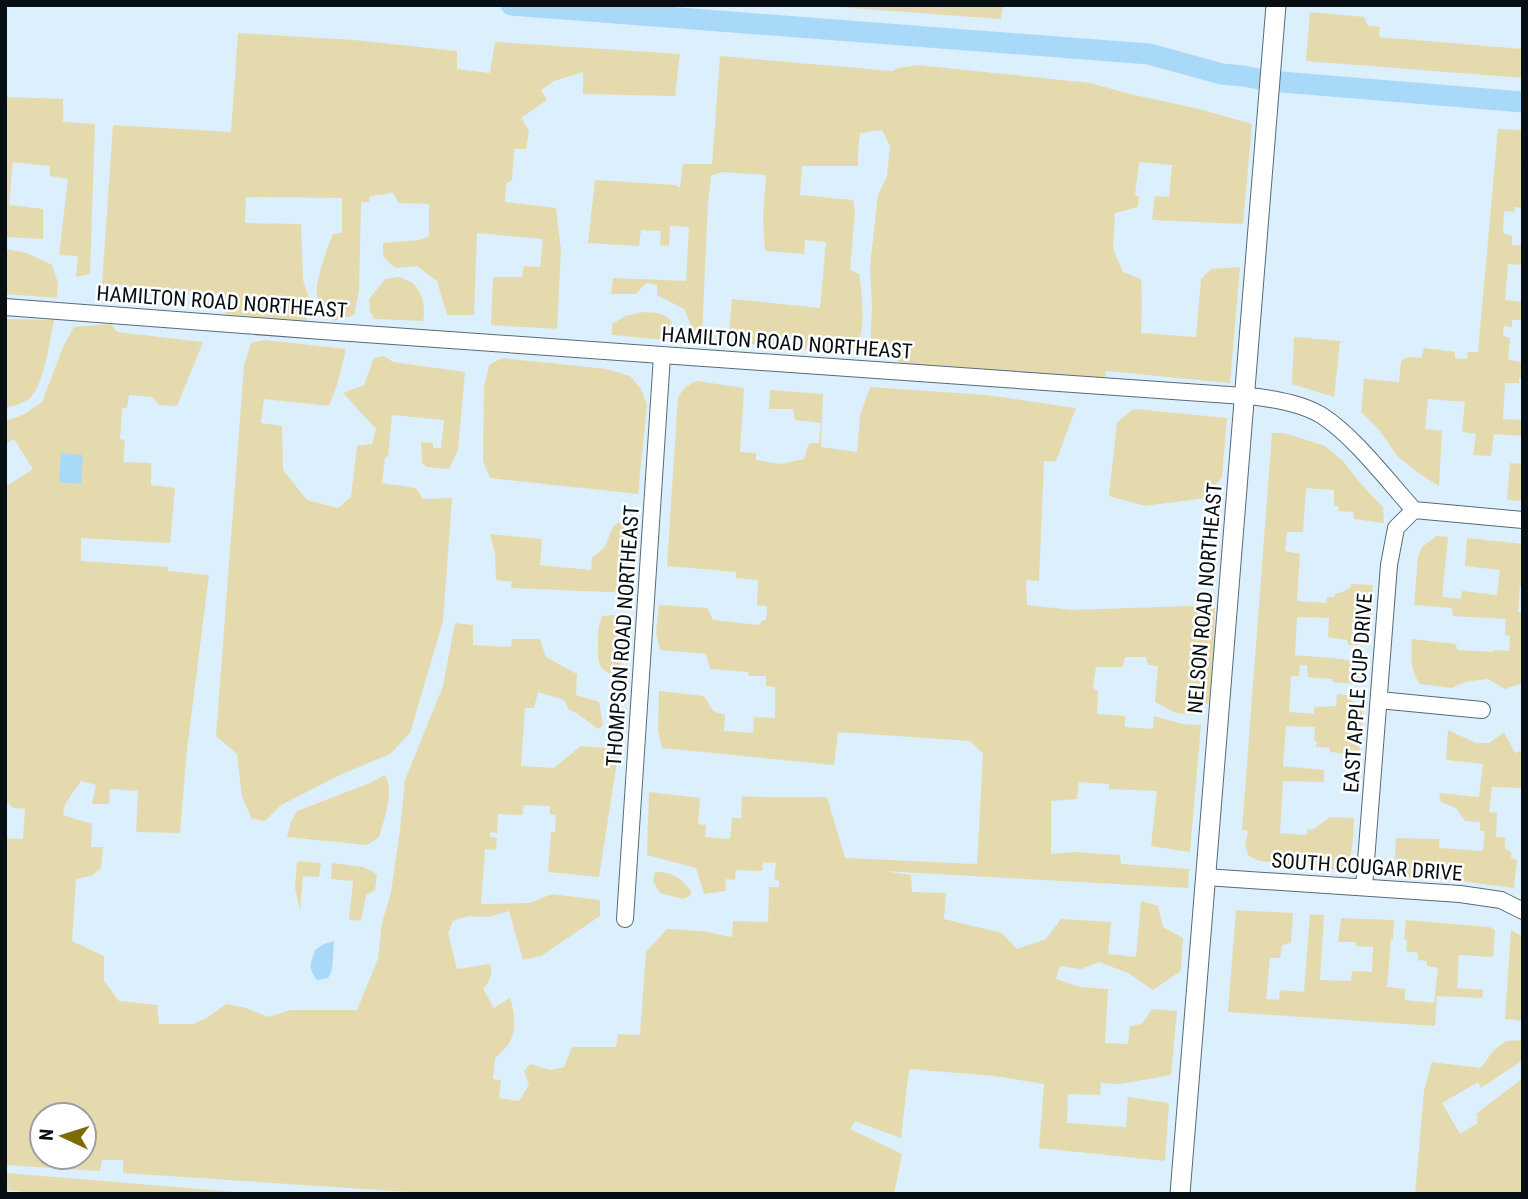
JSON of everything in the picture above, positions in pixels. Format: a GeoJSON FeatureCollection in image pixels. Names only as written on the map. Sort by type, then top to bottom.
{"type":"FeatureCollection","features":[{"type":"Feature","properties":{"kind":"street","name":"NELSON ROAD NORTHEAST"},"geometry":{"type":"LineString","coordinates":[[1180,1194],[1276,5]]}},
{"type":"Feature","properties":{"kind":"street","name":"HAMILTON ROAD NORTHEAST"},"geometry":{"type":"LineString","coordinates":[[5,307],[1244,396],[1289,402],[1320,415],[1349,437],[1413,510]]}},
{"type":"Feature","properties":{"kind":"street","name":"THOMPSON ROAD NORTHEAST"},"geometry":{"type":"LineString","coordinates":[[625,919],[662,356]]}},
{"type":"Feature","properties":{"kind":"street"},"geometry":{"type":"LineString","coordinates":[[1413,510],[1523,520]]}},
{"type":"Feature","properties":{"kind":"street","name":"EAST APPLE CUP DRIVE"},"geometry":{"type":"LineString","coordinates":[[1364,887],[1389,565],[1396,528],[1413,510]]}},
{"type":"Feature","properties":{"kind":"street"},"geometry":{"type":"LineString","coordinates":[[1379,700],[1482,710]]}},
{"type":"Feature","properties":{"kind":"street","name":"SOUTH COUGAR DRIVE"},"geometry":{"type":"LineString","coordinates":[[1205,877],[1460,894],[1501,900],[1523,911]]}},
{"type":"Feature","properties":{"kind":"shaded area"},"geometry":{"type":"Polygon","coordinates":[[[810,5],[1003,5],[1001,19],[810,5]]]}},
{"type":"Feature","properties":{"kind":"shaded area"},"geometry":{"type":"Polygon","coordinates":[[[1310,12],[1364,17],[1368,26],[1380,27],[1379,37],[1523,49],[1523,78],[1306,61],[1310,12]]]}},
{"type":"Feature","properties":{"kind":"shaded area"},"geometry":{"type":"Polygon","coordinates":[[[238,33],[354,40],[457,51],[457,69],[490,73],[495,42],[680,54],[675,96],[583,94],[583,72],[554,81],[541,90],[547,100],[521,118],[529,131],[526,149],[514,149],[512,180],[506,184],[505,202],[556,208],[561,250],[557,329],[491,325],[493,277],[522,277],[524,266],[540,267],[543,239],[477,233],[474,315],[447,315],[437,281],[417,266],[395,268],[383,256],[383,243],[419,240],[429,236],[429,204],[399,203],[393,193],[370,196],[369,202],[361,202],[359,291],[354,315],[333,321],[318,299],[317,290],[333,234],[342,233],[342,198],[246,197],[245,223],[301,224],[303,280],[312,307],[305,323],[226,314],[219,294],[102,284],[113,125],[231,132],[238,33]]]}},
{"type":"Feature","properties":{"kind":"shaded area"},"geometry":{"type":"Polygon","coordinates":[[[720,56],[892,71],[918,65],[1090,83],[1252,124],[1243,224],[1152,220],[1155,196],[1169,197],[1172,165],[1139,162],[1135,195],[1139,196],[1138,207],[1115,213],[1113,249],[1123,272],[1141,279],[1141,333],[1196,337],[1201,279],[1211,269],[1240,267],[1230,383],[1106,371],[1105,378],[905,364],[870,350],[870,266],[878,195],[887,176],[890,146],[882,130],[860,133],[858,166],[802,166],[800,195],[853,200],[855,212],[850,270],[859,274],[862,330],[856,345],[849,352],[728,342],[732,299],[820,308],[826,242],[805,240],[804,254],[765,251],[763,217],[766,175],[722,172],[711,176],[702,334],[694,332],[684,309],[657,295],[657,285],[646,283],[636,294],[611,294],[613,278],[686,281],[689,227],[670,226],[669,246],[660,245],[661,231],[641,230],[639,246],[588,243],[595,180],[676,185],[680,188],[683,164],[712,164],[720,56]]]}},
{"type":"Feature","properties":{"kind":"shaded area"},"geometry":{"type":"Polygon","coordinates":[[[5,97],[63,99],[63,122],[95,124],[90,274],[76,277],[78,256],[59,255],[68,179],[50,176],[50,166],[13,162],[9,205],[43,209],[43,239],[5,237],[5,97]]]}},
{"type":"Feature","properties":{"kind":"shaded area"},"geometry":{"type":"Polygon","coordinates":[[[1498,129],[1523,130],[1523,161],[1520,163],[1523,168],[1523,208],[1515,207],[1514,212],[1504,211],[1503,233],[1512,236],[1512,245],[1523,246],[1523,265],[1508,264],[1505,300],[1523,302],[1523,320],[1512,320],[1512,327],[1504,326],[1503,336],[1510,338],[1508,360],[1523,362],[1523,378],[1519,378],[1519,383],[1505,383],[1503,419],[1523,420],[1523,436],[1494,434],[1491,456],[1473,455],[1476,434],[1462,432],[1465,402],[1428,399],[1425,429],[1442,431],[1439,486],[1397,456],[1380,431],[1361,412],[1364,379],[1399,382],[1401,361],[1409,357],[1421,358],[1424,348],[1455,352],[1455,358],[1467,359],[1468,352],[1478,352],[1498,129]]]}},
{"type":"Feature","properties":{"kind":"shaded area"},"geometry":{"type":"Polygon","coordinates":[[[5,249],[27,253],[52,265],[58,283],[57,298],[5,294],[5,249]]]}},
{"type":"Feature","properties":{"kind":"shaded area"},"geometry":{"type":"Polygon","coordinates":[[[400,277],[411,282],[421,295],[424,305],[423,321],[374,319],[369,299],[385,279],[400,277]]]}},
{"type":"Feature","properties":{"kind":"shaded area"},"geometry":{"type":"Polygon","coordinates":[[[644,312],[668,318],[678,341],[612,335],[612,324],[625,316],[644,312]]]}},
{"type":"Feature","properties":{"kind":"shaded area"},"geometry":{"type":"Polygon","coordinates":[[[5,319],[54,320],[46,361],[36,390],[25,401],[5,407],[5,319]]]}},
{"type":"Feature","properties":{"kind":"shaded area"},"geometry":{"type":"Polygon","coordinates":[[[111,324],[117,332],[203,342],[177,406],[159,405],[152,397],[129,395],[127,408],[122,408],[120,439],[125,440],[123,462],[151,463],[151,485],[175,488],[170,543],[81,538],[81,561],[168,567],[168,571],[209,575],[187,749],[180,833],[136,832],[138,791],[110,789],[109,804],[92,804],[96,785],[81,781],[65,804],[63,815],[92,824],[91,847],[103,847],[101,868],[91,876],[76,879],[72,941],[104,956],[104,981],[119,1001],[157,1005],[159,1024],[193,1024],[207,1018],[226,1004],[269,1017],[290,1010],[357,1010],[378,959],[382,923],[391,892],[405,780],[443,686],[455,623],[473,625],[473,645],[511,647],[512,639],[540,639],[546,657],[577,674],[576,695],[599,702],[603,725],[599,729],[569,710],[564,700],[538,692],[534,708],[525,708],[521,766],[554,768],[581,746],[619,749],[599,877],[548,872],[551,832],[555,832],[556,815],[550,814],[550,806],[524,805],[522,815],[498,814],[497,833],[490,832],[490,837],[497,838],[496,850],[485,849],[481,904],[529,903],[552,894],[600,900],[600,916],[541,956],[523,960],[509,911],[488,917],[468,916],[453,921],[448,933],[457,969],[490,964],[490,977],[483,989],[494,1008],[510,998],[514,1016],[513,1035],[508,1045],[495,1058],[493,1079],[501,1080],[499,1098],[519,1101],[529,1085],[524,1071],[530,1064],[550,1070],[564,1067],[572,1047],[616,1047],[618,1034],[640,1035],[646,952],[667,929],[702,931],[732,937],[733,921],[768,922],[769,887],[779,887],[779,881],[774,879],[776,863],[763,862],[762,871],[736,870],[735,880],[726,879],[725,891],[704,894],[696,868],[647,855],[649,792],[700,798],[698,824],[706,825],[705,837],[730,839],[732,818],[741,818],[742,796],[827,797],[845,858],[977,864],[983,754],[970,741],[838,732],[834,765],[662,748],[658,731],[659,691],[704,696],[713,711],[725,715],[724,731],[753,733],[754,717],[775,718],[775,687],[766,686],[766,676],[749,676],[748,672],[710,669],[706,654],[660,650],[656,633],[659,605],[707,608],[713,620],[759,625],[766,620],[767,606],[757,605],[758,580],[736,578],[736,572],[667,566],[678,397],[685,387],[697,381],[744,388],[740,452],[756,453],[756,460],[780,464],[804,459],[809,443],[819,443],[821,423],[795,420],[793,409],[769,409],[770,390],[823,394],[821,447],[857,452],[860,416],[870,387],[987,395],[1076,408],[1056,461],[1044,461],[1039,581],[1026,580],[1027,605],[1072,610],[1188,606],[1215,608],[1214,648],[1209,702],[1193,715],[1176,713],[1155,702],[1158,666],[1148,665],[1146,657],[1125,657],[1123,667],[1096,667],[1093,688],[1098,691],[1097,714],[1125,716],[1125,727],[1153,729],[1154,716],[1182,724],[1201,725],[1190,852],[1151,846],[1157,791],[1109,789],[1109,784],[1079,782],[1077,799],[1051,801],[1051,854],[1074,852],[1120,855],[1121,864],[1189,869],[1188,888],[883,871],[911,875],[912,892],[946,893],[944,919],[1002,933],[1017,949],[1046,939],[1061,919],[1111,922],[1108,954],[1136,957],[1141,901],[1158,906],[1163,927],[1183,938],[1181,971],[1153,990],[1128,973],[1099,962],[1081,969],[1060,966],[1056,979],[1080,987],[1108,989],[1105,1043],[1128,1044],[1130,1026],[1142,1024],[1152,1009],[1177,1011],[1171,1075],[1120,1084],[1101,1083],[1100,1095],[1068,1094],[1067,1123],[1126,1127],[1128,1097],[1169,1103],[1165,1161],[1039,1148],[1044,1084],[994,1076],[909,1069],[901,1138],[855,1121],[850,1129],[902,1154],[894,1194],[439,1194],[123,1173],[123,1160],[102,1160],[98,1171],[98,1101],[28,1101],[28,1166],[5,1165],[5,838],[23,839],[25,809],[13,808],[5,800],[5,487],[33,469],[14,439],[5,444],[5,421],[23,415],[42,402],[63,347],[74,327],[111,324]]]}},
{"type":"Feature","properties":{"kind":"shaded area"},"geometry":{"type":"Polygon","coordinates":[[[1294,337],[1340,341],[1334,397],[1292,384],[1294,337]]]}},
{"type":"Feature","properties":{"kind":"shaded area"},"geometry":{"type":"Polygon","coordinates":[[[265,340],[346,349],[329,406],[264,399],[261,423],[282,426],[283,470],[307,500],[338,508],[351,497],[357,446],[372,444],[376,429],[343,393],[364,385],[374,358],[384,356],[393,362],[465,372],[458,450],[449,469],[427,467],[422,463],[421,442],[433,443],[433,448],[441,448],[444,420],[392,415],[388,456],[385,458],[382,483],[416,488],[423,499],[452,498],[443,621],[410,733],[390,754],[340,775],[281,805],[265,821],[252,819],[242,797],[237,754],[216,736],[244,366],[251,343],[265,340]]]}},
{"type":"Feature","properties":{"kind":"shaded area"},"geometry":{"type":"Polygon","coordinates":[[[502,358],[607,369],[630,376],[641,389],[647,405],[638,494],[490,478],[483,461],[484,387],[489,365],[502,358]]]}},
{"type":"Feature","properties":{"kind":"shaded area"},"geometry":{"type":"Polygon","coordinates":[[[1134,409],[1227,418],[1222,477],[1205,498],[1145,506],[1109,496],[1117,422],[1134,409]]]}},
{"type":"Feature","properties":{"kind":"shaded area"},"geometry":{"type":"Polygon","coordinates":[[[1272,433],[1284,433],[1325,446],[1343,461],[1383,507],[1384,523],[1354,519],[1353,512],[1338,511],[1339,506],[1334,506],[1334,490],[1306,488],[1303,532],[1287,532],[1285,551],[1300,554],[1297,601],[1326,603],[1327,597],[1335,597],[1335,594],[1351,587],[1351,584],[1373,585],[1368,645],[1348,645],[1347,640],[1328,637],[1329,618],[1297,617],[1295,655],[1367,663],[1364,685],[1308,677],[1307,665],[1300,665],[1299,676],[1291,676],[1289,712],[1314,714],[1314,707],[1336,706],[1337,694],[1346,695],[1355,703],[1363,704],[1359,755],[1330,752],[1330,748],[1316,747],[1315,727],[1286,726],[1283,766],[1324,770],[1324,782],[1283,781],[1280,833],[1307,835],[1307,830],[1314,829],[1330,817],[1354,818],[1351,855],[1339,870],[1259,861],[1249,856],[1245,846],[1248,831],[1242,830],[1272,433]]]}},
{"type":"Feature","properties":{"kind":"shaded area"},"geometry":{"type":"Polygon","coordinates":[[[1510,463],[1523,464],[1523,501],[1507,500],[1510,463]]]}},
{"type":"Feature","properties":{"kind":"shaded area"},"geometry":{"type":"Polygon","coordinates":[[[636,515],[631,593],[511,588],[512,582],[496,580],[495,554],[490,534],[542,539],[540,565],[591,570],[592,558],[604,548],[614,525],[636,515]]]}},
{"type":"Feature","properties":{"kind":"shaded area"},"geometry":{"type":"Polygon","coordinates":[[[1437,536],[1448,537],[1442,597],[1461,599],[1462,591],[1497,595],[1500,570],[1465,566],[1467,538],[1523,544],[1523,586],[1520,586],[1518,612],[1523,612],[1523,683],[1505,689],[1488,679],[1465,682],[1452,688],[1420,684],[1417,679],[1412,663],[1412,639],[1456,644],[1457,650],[1509,651],[1510,636],[1505,635],[1506,619],[1453,616],[1452,608],[1414,605],[1418,557],[1422,547],[1437,536]]]}},
{"type":"Feature","properties":{"kind":"shaded area"},"geometry":{"type":"Polygon","coordinates":[[[626,614],[620,677],[607,672],[601,666],[598,657],[598,630],[602,616],[626,614]]]}},
{"type":"Feature","properties":{"kind":"shaded area"},"geometry":{"type":"Polygon","coordinates":[[[1448,730],[1476,743],[1489,743],[1504,732],[1515,753],[1523,750],[1523,788],[1492,787],[1489,812],[1497,813],[1496,837],[1505,838],[1505,849],[1511,852],[1511,858],[1517,860],[1514,888],[1407,878],[1399,872],[1395,859],[1396,838],[1439,839],[1439,848],[1483,851],[1485,831],[1480,831],[1480,822],[1465,821],[1456,808],[1441,802],[1439,793],[1479,797],[1483,764],[1446,760],[1448,730]]]}},
{"type":"Feature","properties":{"kind":"shaded area"},"geometry":{"type":"Polygon","coordinates":[[[385,775],[389,789],[386,814],[379,837],[367,845],[287,837],[297,811],[385,775]]]}},
{"type":"Feature","properties":{"kind":"shaded area"},"geometry":{"type":"Polygon","coordinates":[[[297,861],[321,863],[319,877],[303,876],[300,910],[295,888],[297,861]]]}},
{"type":"Feature","properties":{"kind":"shaded area"},"geometry":{"type":"Polygon","coordinates":[[[332,863],[363,867],[377,874],[375,890],[366,895],[361,921],[349,920],[353,881],[331,879],[332,863]]]}},
{"type":"Feature","properties":{"kind":"shaded area"},"geometry":{"type":"Polygon","coordinates":[[[655,872],[671,874],[679,879],[691,891],[690,896],[683,899],[660,893],[653,881],[655,872]]]}},
{"type":"Feature","properties":{"kind":"shaded area"},"geometry":{"type":"Polygon","coordinates":[[[1236,910],[1293,913],[1291,943],[1282,945],[1280,958],[1270,958],[1266,999],[1279,1000],[1280,990],[1304,992],[1310,914],[1324,915],[1320,980],[1351,981],[1352,971],[1372,972],[1373,947],[1356,946],[1356,942],[1338,942],[1341,918],[1394,920],[1387,987],[1405,989],[1405,1000],[1434,1003],[1438,968],[1427,966],[1427,961],[1418,960],[1418,953],[1406,951],[1406,920],[1489,927],[1495,930],[1493,957],[1459,955],[1457,988],[1483,990],[1482,998],[1437,996],[1435,1026],[1228,1012],[1236,910]]]}},
{"type":"Feature","properties":{"kind":"shaded area"},"geometry":{"type":"Polygon","coordinates":[[[1511,930],[1523,937],[1523,1021],[1505,1019],[1511,930]]]}},
{"type":"Feature","properties":{"kind":"shaded area"},"geometry":{"type":"Polygon","coordinates":[[[1523,1040],[1523,1060],[1481,1088],[1478,1082],[1442,1103],[1460,1134],[1478,1123],[1476,1114],[1523,1078],[1523,1194],[1415,1194],[1424,1091],[1432,1062],[1481,1068],[1493,1051],[1506,1041],[1523,1040]]]}},
{"type":"Feature","properties":{"kind":"shaded area"},"geometry":{"type":"Polygon","coordinates":[[[5,1173],[260,1194],[44,1194],[8,1190],[5,1194],[5,1173]]]}},
{"type":"Feature","properties":{"kind":"water"},"geometry":{"type":"Polygon","coordinates":[[[61,453],[83,455],[81,484],[59,482],[61,453]]]}},
{"type":"Feature","properties":{"kind":"water"},"geometry":{"type":"Polygon","coordinates":[[[334,941],[332,970],[328,978],[317,980],[311,968],[315,950],[334,941]]]}},
{"type":"Feature","properties":{"kind":"waterway"},"geometry":{"type":"LineString","coordinates":[[511,5],[1149,54],[1222,74],[1269,81],[1523,102]]}}]}
